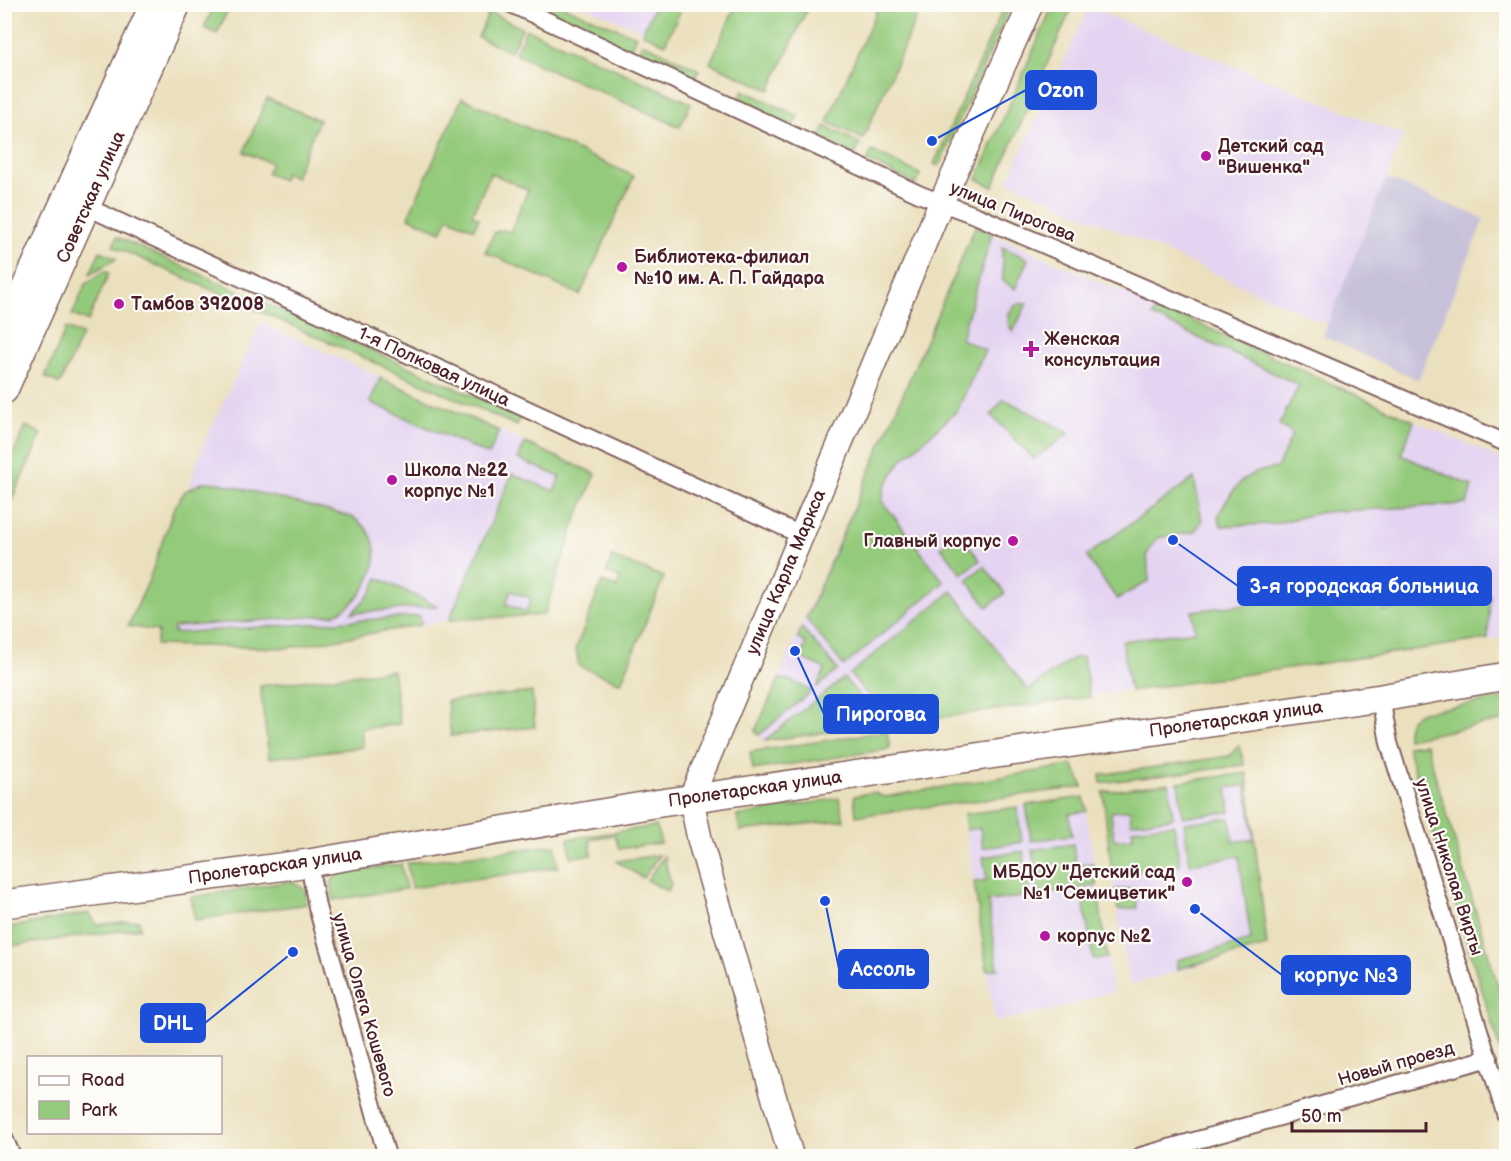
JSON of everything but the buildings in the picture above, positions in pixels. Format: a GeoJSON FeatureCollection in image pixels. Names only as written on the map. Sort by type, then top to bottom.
{"type":"FeatureCollection","features":[{"type":"Feature","properties":{"kind":"main road"},"geometry":{"type":"LineString","coordinates":[[4,335],[77,202],[154,4]]}},
{"type":"Feature","properties":{"kind":"main road","name":"Советская улица"},"geometry":{"type":"LineString","coordinates":[[4,390],[77,202],[177,4]]}},
{"type":"Feature","properties":{"kind":"main road","name":"улица Карла Маркса"},"geometry":{"type":"LineString","coordinates":[[691,798],[941,203],[1031,4]]}},
{"type":"Feature","properties":{"kind":"main road","name":"Пролетарская улица"},"geometry":{"type":"LineString","coordinates":[[4,904],[309,863],[691,798],[1381,698],[1506,676]]}},
{"type":"Feature","properties":{"kind":"main road"},"geometry":{"type":"LineString","coordinates":[[691,798],[706,862],[791,1156]]}},
{"type":"Feature","properties":{"kind":"street","name":"улица Пирогова"},"geometry":{"type":"LineString","coordinates":[[511,4],[941,203],[987,220],[1506,443]]}},
{"type":"Feature","properties":{"kind":"street","name":"1-я Полковая улица"},"geometry":{"type":"LineString","coordinates":[[77,202],[801,535]]}},
{"type":"Feature","properties":{"kind":"street","name":"улица Николая Вирты"},"geometry":{"type":"LineString","coordinates":[[1381,698],[1389,743],[1506,1116]]}},
{"type":"Feature","properties":{"kind":"street","name":"улица Олега Кошевого"},"geometry":{"type":"LineString","coordinates":[[309,863],[317,908],[387,1156]]}},
{"type":"Feature","properties":{"kind":"street","name":"Новый проезд"},"geometry":{"type":"LineString","coordinates":[[1141,1156],[1489,1058]]}},
{"type":"Feature","properties":{"kind":"shaded area"},"geometry":{"type":"Polygon","coordinates":[[[581,5],[656,5],[644,31],[581,5]]]}},
{"type":"Feature","properties":{"kind":"shaded area","name":"Детский сад \"Вишенка\""},"geometry":{"type":"Polygon","coordinates":[[[1089,7],[1403,135],[1329,325],[1007,181],[1089,7]]]}},
{"type":"Feature","properties":{"kind":"shaded area"},"geometry":{"type":"Polygon","coordinates":[[[1386,178],[1484,219],[1418,380],[1323,336],[1386,178]]]}},
{"type":"Feature","properties":{"kind":"shaded area"},"geometry":{"type":"Polygon","coordinates":[[[975,227],[1506,461],[1506,637],[764,741],[755,731],[975,227]]]}},
{"type":"Feature","properties":{"kind":"shaded area","name":"Школа №22 корпус №1"},"geometry":{"type":"Polygon","coordinates":[[[261,323],[596,474],[575,522],[544,615],[449,620],[286,648],[156,645],[158,631],[128,626],[189,486],[204,443],[261,323]]]}},
{"type":"Feature","properties":{"kind":"shaded area","name":"МБДОУ \"Детский сад №1 \"Семицветик\""},"geometry":{"type":"Polygon","coordinates":[[[1247,773],[1267,946],[1129,985],[1112,874],[1103,792],[1247,773]]]}},
{"type":"Feature","properties":{"kind":"shaded area","name":"МБДОУ \"Детский сад №1 \"Семицветик\""},"geometry":{"type":"Polygon","coordinates":[[[1084,797],[1113,991],[1062,1008],[995,1022],[964,814],[1084,797]]]}},
{"type":"Feature","properties":{"kind":"green space"},"geometry":{"type":"Polygon","coordinates":[[[215,4],[230,5],[217,34],[204,28],[215,4]]]}},
{"type":"Feature","properties":{"kind":"green space"},"geometry":{"type":"Polygon","coordinates":[[[1005,4],[1011,5],[939,166],[934,164],[1005,4]]]}},
{"type":"Feature","properties":{"kind":"green space"},"geometry":{"type":"Polygon","coordinates":[[[537,5],[560,5],[636,36],[630,50],[536,7],[537,5]]]}},
{"type":"Feature","properties":{"kind":"green space"},"geometry":{"type":"Polygon","coordinates":[[[655,5],[683,5],[665,44],[642,33],[655,5]]]}},
{"type":"Feature","properties":{"kind":"green space"},"geometry":{"type":"Polygon","coordinates":[[[736,5],[809,5],[770,90],[710,63],[736,5]]]}},
{"type":"Feature","properties":{"kind":"green space"},"geometry":{"type":"Polygon","coordinates":[[[879,5],[922,5],[863,139],[827,122],[879,5]]]}},
{"type":"Feature","properties":{"kind":"green space"},"geometry":{"type":"Polygon","coordinates":[[[1053,5],[1073,5],[993,187],[977,179],[1053,5]]]}},
{"type":"Feature","properties":{"kind":"green space"},"geometry":{"type":"Polygon","coordinates":[[[489,12],[522,28],[511,52],[478,37],[489,12]]]}},
{"type":"Feature","properties":{"kind":"green space"},"geometry":{"type":"Polygon","coordinates":[[[526,29],[691,103],[680,127],[515,54],[526,29]]]}},
{"type":"Feature","properties":{"kind":"green space"},"geometry":{"type":"Polygon","coordinates":[[[643,43],[699,70],[694,80],[638,53],[643,43]]]}},
{"type":"Feature","properties":{"kind":"green space"},"geometry":{"type":"Polygon","coordinates":[[[743,90],[798,116],[793,126],[739,101],[743,90]]]}},
{"type":"Feature","properties":{"kind":"green space"},"geometry":{"type":"Polygon","coordinates":[[[267,98],[319,120],[295,177],[285,173],[283,180],[267,173],[271,163],[244,152],[267,98]]]}},
{"type":"Feature","properties":{"kind":"green space"},"geometry":{"type":"Polygon","coordinates":[[[462,98],[634,176],[580,295],[485,252],[495,232],[504,230],[510,232],[528,190],[491,173],[472,215],[479,218],[474,229],[448,217],[441,232],[408,217],[462,98]]]}},
{"type":"Feature","properties":{"kind":"green space"},"geometry":{"type":"Polygon","coordinates":[[[825,126],[860,143],[855,155],[819,138],[825,126]]]}},
{"type":"Feature","properties":{"kind":"green space"},"geometry":{"type":"Polygon","coordinates":[[[872,151],[920,174],[916,184],[867,161],[872,151]]]}},
{"type":"Feature","properties":{"kind":"green space"},"geometry":{"type":"Polygon","coordinates":[[[975,227],[992,234],[961,339],[985,350],[957,411],[901,461],[885,486],[882,501],[944,582],[844,666],[806,619],[975,227]]]}},
{"type":"Feature","properties":{"kind":"green space"},"geometry":{"type":"Polygon","coordinates":[[[117,237],[521,417],[517,426],[113,246],[117,237]]]}},
{"type":"Feature","properties":{"kind":"green space"},"geometry":{"type":"Polygon","coordinates":[[[1002,247],[1028,259],[1015,289],[1003,281],[1002,247]]]}},
{"type":"Feature","properties":{"kind":"green space"},"geometry":{"type":"Polygon","coordinates":[[[100,251],[116,258],[90,274],[100,251]]]}},
{"type":"Feature","properties":{"kind":"green space"},"geometry":{"type":"Polygon","coordinates":[[[105,271],[109,273],[88,321],[72,315],[86,283],[105,271]]]}},
{"type":"Feature","properties":{"kind":"green space"},"geometry":{"type":"Polygon","coordinates":[[[1027,303],[1013,332],[1008,317],[1016,306],[1027,303]]]}},
{"type":"Feature","properties":{"kind":"green space"},"geometry":{"type":"Polygon","coordinates":[[[1162,307],[1414,421],[1401,455],[1472,486],[1467,504],[1323,512],[1272,524],[1221,526],[1218,515],[1229,496],[1241,482],[1255,473],[1277,468],[1293,433],[1279,425],[1299,385],[1152,316],[1156,309],[1162,307]]]}},
{"type":"Feature","properties":{"kind":"green space"},"geometry":{"type":"Polygon","coordinates":[[[66,328],[82,335],[60,384],[45,377],[66,328]]]}},
{"type":"Feature","properties":{"kind":"green space"},"geometry":{"type":"Polygon","coordinates":[[[380,378],[499,431],[489,455],[370,402],[380,378]]]}},
{"type":"Feature","properties":{"kind":"green space"},"geometry":{"type":"Polygon","coordinates":[[[1004,399],[1069,433],[1034,459],[991,415],[1004,399]]]}},
{"type":"Feature","properties":{"kind":"green space"},"geometry":{"type":"Polygon","coordinates":[[[26,426],[42,434],[5,514],[5,472],[26,426]]]}},
{"type":"Feature","properties":{"kind":"green space"},"geometry":{"type":"Polygon","coordinates":[[[525,443],[596,474],[575,522],[544,615],[449,620],[512,474],[554,491],[560,477],[518,459],[525,443]],[[511,591],[506,604],[526,612],[531,598],[511,591]]]}},
{"type":"Feature","properties":{"kind":"green space"},"geometry":{"type":"Polygon","coordinates":[[[1194,478],[1202,521],[1194,532],[1157,538],[1147,554],[1149,581],[1117,599],[1086,556],[1194,478]]]}},
{"type":"Feature","properties":{"kind":"green space"},"geometry":{"type":"Polygon","coordinates":[[[203,482],[220,483],[352,517],[365,528],[373,541],[375,555],[373,569],[367,584],[358,596],[347,607],[333,615],[174,627],[174,633],[420,616],[421,625],[286,648],[156,645],[158,631],[128,626],[149,580],[174,508],[185,491],[203,482]]]}},
{"type":"Feature","properties":{"kind":"green space"},"geometry":{"type":"Polygon","coordinates":[[[959,533],[980,560],[962,574],[941,547],[959,533]]]}},
{"type":"Feature","properties":{"kind":"green space"},"geometry":{"type":"Polygon","coordinates":[[[612,557],[664,577],[621,683],[579,666],[576,648],[602,582],[617,587],[620,578],[606,573],[612,557]]]}},
{"type":"Feature","properties":{"kind":"green space"},"geometry":{"type":"Polygon","coordinates":[[[984,566],[1005,593],[987,607],[967,580],[984,566]]]}},
{"type":"Feature","properties":{"kind":"green space"},"geometry":{"type":"Polygon","coordinates":[[[378,578],[437,606],[352,613],[371,593],[378,578]]]}},
{"type":"Feature","properties":{"kind":"green space"},"geometry":{"type":"Polygon","coordinates":[[[1379,588],[1383,611],[1490,595],[1488,639],[1130,691],[1122,641],[1195,631],[1192,611],[1379,588]]]}},
{"type":"Feature","properties":{"kind":"green space"},"geometry":{"type":"Polygon","coordinates":[[[952,591],[1028,690],[1073,658],[1083,657],[1090,697],[892,724],[850,674],[952,591]]]}},
{"type":"Feature","properties":{"kind":"green space"},"geometry":{"type":"Polygon","coordinates":[[[802,628],[838,670],[816,688],[825,669],[800,657],[806,644],[797,638],[802,628]]]}},
{"type":"Feature","properties":{"kind":"green space"},"geometry":{"type":"Polygon","coordinates":[[[393,670],[400,724],[361,729],[363,747],[269,758],[260,686],[393,670]]]}},
{"type":"Feature","properties":{"kind":"green space"},"geometry":{"type":"Polygon","coordinates":[[[844,678],[884,724],[764,741],[844,678]]]}},
{"type":"Feature","properties":{"kind":"green space"},"geometry":{"type":"Polygon","coordinates":[[[779,679],[789,680],[812,691],[759,735],[755,731],[779,679]]]}},
{"type":"Feature","properties":{"kind":"green space"},"geometry":{"type":"Polygon","coordinates":[[[532,692],[535,727],[451,736],[447,701],[532,692]]]}},
{"type":"Feature","properties":{"kind":"green space"},"geometry":{"type":"Polygon","coordinates":[[[1506,698],[1506,720],[1407,739],[1409,722],[1422,712],[1506,698]]]}},
{"type":"Feature","properties":{"kind":"green space"},"geometry":{"type":"Polygon","coordinates":[[[887,731],[890,749],[753,770],[750,752],[887,731]]]}},
{"type":"Feature","properties":{"kind":"green space"},"geometry":{"type":"Polygon","coordinates":[[[1426,744],[1506,1013],[1506,1069],[1407,746],[1426,744]]]}},
{"type":"Feature","properties":{"kind":"green space"},"geometry":{"type":"Polygon","coordinates":[[[1239,745],[1245,765],[1101,783],[1100,775],[1230,756],[1239,745]]]}},
{"type":"Feature","properties":{"kind":"green space"},"geometry":{"type":"Polygon","coordinates":[[[1073,765],[1083,787],[856,816],[854,796],[873,792],[884,797],[1073,765]]]}},
{"type":"Feature","properties":{"kind":"green space"},"geometry":{"type":"Polygon","coordinates":[[[1247,773],[1267,946],[1177,969],[1177,960],[1251,940],[1239,856],[1190,864],[1184,823],[1230,818],[1233,842],[1254,839],[1246,785],[1227,788],[1230,812],[1183,817],[1178,782],[1247,773]]]}},
{"type":"Feature","properties":{"kind":"green space"},"geometry":{"type":"Polygon","coordinates":[[[1169,783],[1173,818],[1131,823],[1130,810],[1111,812],[1114,840],[1133,838],[1132,829],[1174,824],[1180,865],[1112,874],[1103,792],[1169,783]]]}},
{"type":"Feature","properties":{"kind":"green space"},"geometry":{"type":"Polygon","coordinates":[[[1084,797],[1087,811],[1069,814],[1072,835],[1031,841],[1026,805],[1084,797]]]}},
{"type":"Feature","properties":{"kind":"green space"},"geometry":{"type":"Polygon","coordinates":[[[839,798],[844,820],[740,831],[737,816],[839,798]]]}},
{"type":"Feature","properties":{"kind":"green space"},"geometry":{"type":"Polygon","coordinates":[[[1017,807],[1022,842],[983,848],[980,828],[966,830],[964,814],[1017,807]]]}},
{"type":"Feature","properties":{"kind":"green space"},"geometry":{"type":"Polygon","coordinates":[[[656,826],[661,843],[619,849],[615,835],[590,839],[592,855],[571,857],[568,839],[656,826]]]}},
{"type":"Feature","properties":{"kind":"green space"},"geometry":{"type":"Polygon","coordinates":[[[1073,844],[1076,865],[1093,863],[1097,886],[1039,894],[1032,850],[1073,844]]]}},
{"type":"Feature","properties":{"kind":"green space"},"geometry":{"type":"Polygon","coordinates":[[[555,845],[558,867],[411,888],[407,863],[555,845]]]}},
{"type":"Feature","properties":{"kind":"green space"},"geometry":{"type":"Polygon","coordinates":[[[1023,851],[1030,896],[988,901],[998,969],[987,970],[974,882],[987,880],[983,857],[1023,851]]]}},
{"type":"Feature","properties":{"kind":"green space"},"geometry":{"type":"Polygon","coordinates":[[[659,855],[643,878],[617,862],[617,861],[659,855]]]}},
{"type":"Feature","properties":{"kind":"green space"},"geometry":{"type":"Polygon","coordinates":[[[664,856],[671,885],[667,891],[647,880],[664,856]]]}},
{"type":"Feature","properties":{"kind":"green space"},"geometry":{"type":"Polygon","coordinates":[[[401,864],[406,889],[333,900],[331,882],[339,873],[401,864]]]}},
{"type":"Feature","properties":{"kind":"green space"},"geometry":{"type":"Polygon","coordinates":[[[292,881],[305,890],[307,904],[195,920],[191,897],[292,881]]]}},
{"type":"Feature","properties":{"kind":"green space"},"geometry":{"type":"Polygon","coordinates":[[[1135,888],[1137,908],[1118,910],[1115,890],[1135,888]]]}},
{"type":"Feature","properties":{"kind":"green space"},"geometry":{"type":"Polygon","coordinates":[[[1099,899],[1107,958],[1093,959],[1083,900],[1099,899]]]}},
{"type":"Feature","properties":{"kind":"green space"},"geometry":{"type":"Polygon","coordinates":[[[89,913],[97,925],[139,920],[140,928],[5,947],[5,928],[89,913]]]}},
{"type":"Feature","properties":{"kind":"place","name":"Ozon"},"geometry":{"type":"Point","coordinates":[932,141]}},
{"type":"Feature","properties":{"kind":"place","name":"Детский сад \"Вишенка\""},"geometry":{"type":"Point","coordinates":[1206,156]}},
{"type":"Feature","properties":{"kind":"place","name":"Библиотека-филиал №10 им. А. П. Гайдара"},"geometry":{"type":"Point","coordinates":[622,267]}},
{"type":"Feature","properties":{"kind":"place","name":"Тамбов 392008"},"geometry":{"type":"Point","coordinates":[119,304]}},
{"type":"Feature","properties":{"kind":"place","name":"Женская консультация"},"geometry":{"type":"Point","coordinates":[1031,349]}},
{"type":"Feature","properties":{"kind":"place","name":"Школа №22 корпус №1"},"geometry":{"type":"Point","coordinates":[392,480]}},
{"type":"Feature","properties":{"kind":"place","name":"3-я городская больница"},"geometry":{"type":"Point","coordinates":[1173,540]}},
{"type":"Feature","properties":{"kind":"place","name":"Главный корпус"},"geometry":{"type":"Point","coordinates":[1013,541]}},
{"type":"Feature","properties":{"kind":"place","name":"Пирогова"},"geometry":{"type":"Point","coordinates":[795,651]}},
{"type":"Feature","properties":{"kind":"place","name":"МБДОУ \"Детский сад №1 \"Семицветик\""},"geometry":{"type":"Point","coordinates":[1187,882]}},
{"type":"Feature","properties":{"kind":"place","name":"Ассоль"},"geometry":{"type":"Point","coordinates":[825,901]}},
{"type":"Feature","properties":{"kind":"place","name":"корпус №3"},"geometry":{"type":"Point","coordinates":[1195,909]}},
{"type":"Feature","properties":{"kind":"place","name":"корпус №2"},"geometry":{"type":"Point","coordinates":[1045,936]}},
{"type":"Feature","properties":{"kind":"place","name":"DHL"},"geometry":{"type":"Point","coordinates":[293,952]}}]}
